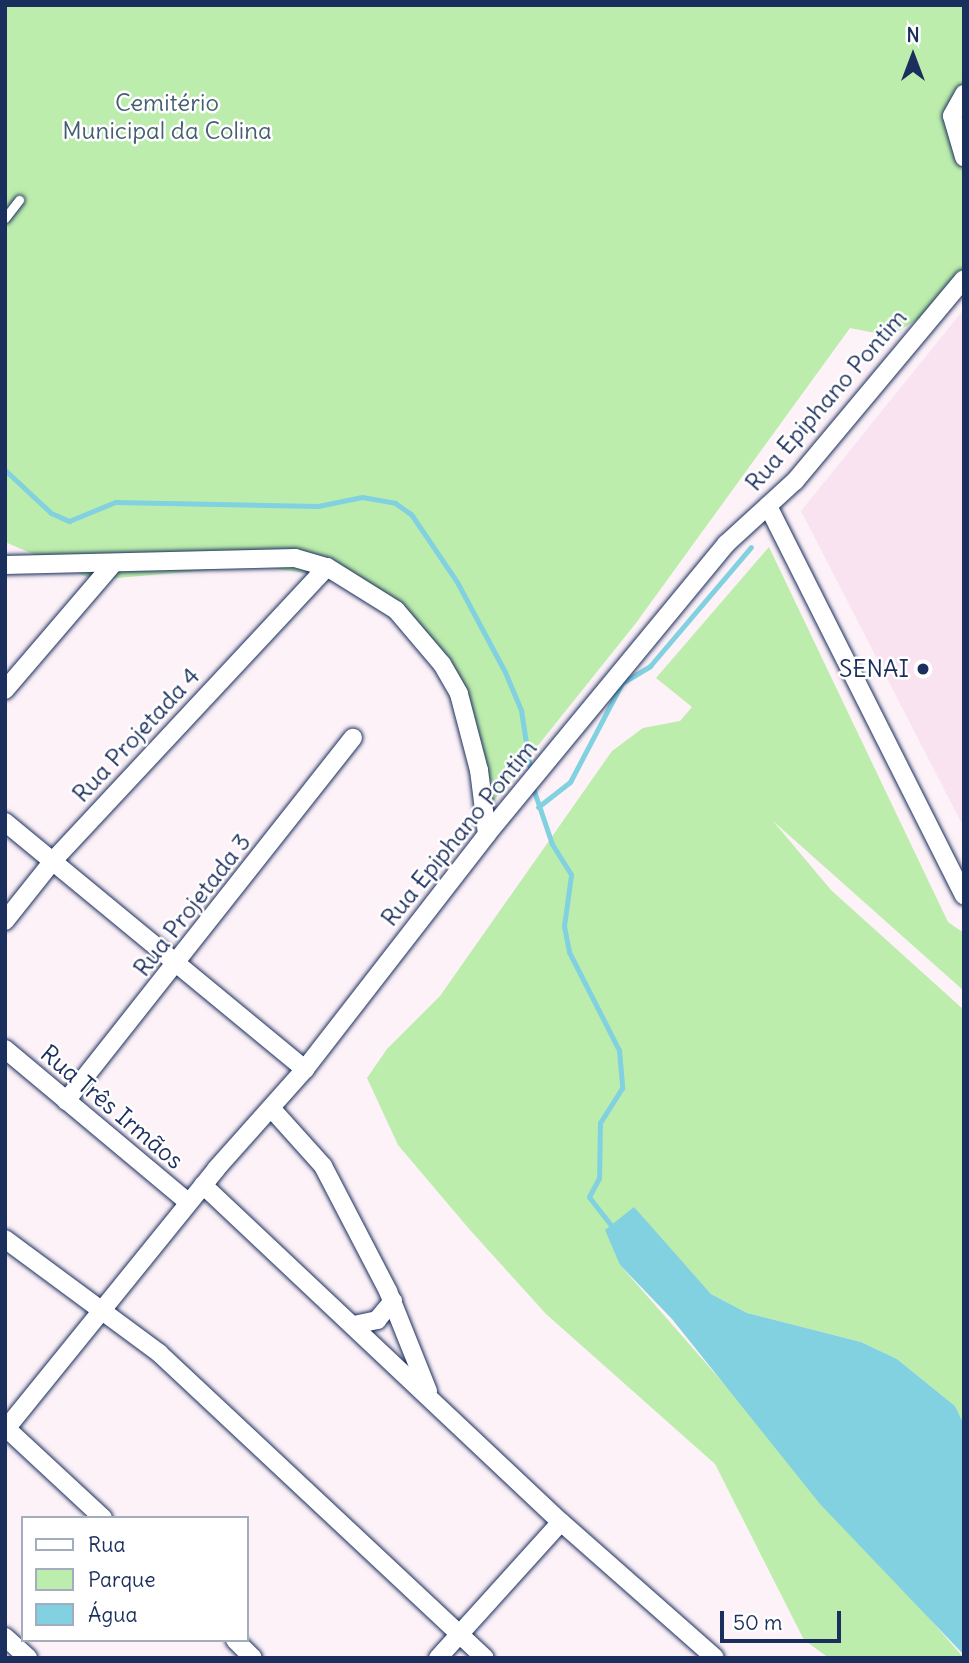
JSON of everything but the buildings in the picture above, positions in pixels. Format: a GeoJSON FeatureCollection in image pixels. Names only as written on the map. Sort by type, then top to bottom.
{"type":"FeatureCollection","features":[{"type":"Feature","properties":{"kind":"street"},"geometry":{"type":"LineString","coordinates":[[964,93],[952,116],[964,157]]}},
{"type":"Feature","properties":{"kind":"street","name":"Rua Epiphano Pontim"},"geometry":{"type":"LineString","coordinates":[[6,1428],[202,1185],[305,1069],[487,834],[726,544],[768,506],[964,279]]}},
{"type":"Feature","properties":{"kind":"street"},"geometry":{"type":"LineString","coordinates":[[768,506],[964,896]]}},
{"type":"Feature","properties":{"kind":"street"},"geometry":{"type":"LineString","coordinates":[[5,565],[296,558],[327,567],[396,610],[442,664],[458,694],[479,770],[487,834]]}},
{"type":"Feature","properties":{"kind":"street"},"geometry":{"type":"LineString","coordinates":[[5,690],[114,563]]}},
{"type":"Feature","properties":{"kind":"street","name":"Rua Projetada 4"},"geometry":{"type":"LineString","coordinates":[[5,921],[52,862],[306,586],[327,567]]}},
{"type":"Feature","properties":{"kind":"street","name":"Rua Projetada 3"},"geometry":{"type":"LineString","coordinates":[[66,1101],[177,965],[353,738]]}},
{"type":"Feature","properties":{"kind":"street"},"geometry":{"type":"LineString","coordinates":[[5,822],[305,1069]]}},
{"type":"Feature","properties":{"kind":"street","name":"Rua Três Irmãos"},"geometry":{"type":"LineString","coordinates":[[5,1049],[188,1202]]}},
{"type":"Feature","properties":{"kind":"street"},"geometry":{"type":"LineString","coordinates":[[271,1108],[323,1166],[393,1301],[429,1394]]}},
{"type":"Feature","properties":{"kind":"street"},"geometry":{"type":"LineString","coordinates":[[202,1185],[429,1394],[561,1522],[715,1658]]}},
{"type":"Feature","properties":{"kind":"street"},"geometry":{"type":"LineString","coordinates":[[5,1239],[159,1353],[485,1658]]}},
{"type":"Feature","properties":{"kind":"street"},"geometry":{"type":"LineString","coordinates":[[354,1325],[377,1320],[393,1301]]}},
{"type":"Feature","properties":{"kind":"street"},"geometry":{"type":"LineString","coordinates":[[6,1428],[101,1516]]}},
{"type":"Feature","properties":{"kind":"street"},"geometry":{"type":"LineString","coordinates":[[438,1658],[561,1522]]}},
{"type":"Feature","properties":{"kind":"street"},"geometry":{"type":"LineString","coordinates":[[5,1637],[28,1658]]}},
{"type":"Feature","properties":{"kind":"street"},"geometry":{"type":"LineString","coordinates":[[237,1642],[253,1658]]}},
{"type":"Feature","properties":{"kind":"lane"},"geometry":{"type":"LineString","coordinates":[[5,218],[19,200]]}},
{"type":"Feature","properties":{"kind":"shaded area","name":"SENAI"},"geometry":{"type":"Polygon","coordinates":[[[964,309],[964,828],[801,511],[964,309]]]}},
{"type":"Feature","properties":{"kind":"green space","name":"Cemitério Municipal da Colina"},"geometry":{"type":"Polygon","coordinates":[[[5,5],[964,5],[964,292],[890,336],[850,328],[636,623],[468,833],[487,782],[466,716],[422,632],[327,576],[256,566],[94,580],[5,542],[5,5]]]}},
{"type":"Feature","properties":{"kind":"green space"},"geometry":{"type":"Polygon","coordinates":[[[769,547],[948,922],[964,933],[964,991],[773,821],[831,890],[964,1010],[964,1424],[955,1406],[897,1359],[861,1342],[747,1313],[711,1294],[685,1265],[620,1265],[964,1658],[829,1658],[804,1640],[715,1464],[546,1314],[470,1230],[398,1145],[367,1078],[387,1049],[440,996],[612,751],[643,728],[680,721],[692,707],[656,678],[769,547]]]}},
{"type":"Feature","properties":{"kind":"water"},"geometry":{"type":"Polygon","coordinates":[[[634,1207],[711,1294],[747,1313],[861,1342],[897,1359],[955,1406],[964,1424],[964,1655],[820,1504],[672,1319],[620,1265],[605,1230],[634,1207]]]}},
{"type":"Feature","properties":{"kind":"waterway"},"geometry":{"type":"LineString","coordinates":[[5,470],[51,513],[69,521],[115,502],[318,506],[362,497],[395,503],[411,514],[457,582],[505,672],[521,710],[531,775]]}},
{"type":"Feature","properties":{"kind":"waterway"},"geometry":{"type":"LineString","coordinates":[[538,807],[570,782],[622,683],[650,666],[751,547]]}},
{"type":"Feature","properties":{"kind":"waterway"},"geometry":{"type":"LineString","coordinates":[[532,785],[552,844],[571,875],[564,926],[569,952],[619,1050],[622,1088],[600,1123],[599,1178],[589,1197],[614,1229]]}},
{"type":"Feature","properties":{"kind":"place","name":"SENAI"},"geometry":{"type":"Point","coordinates":[923,669]}}]}
